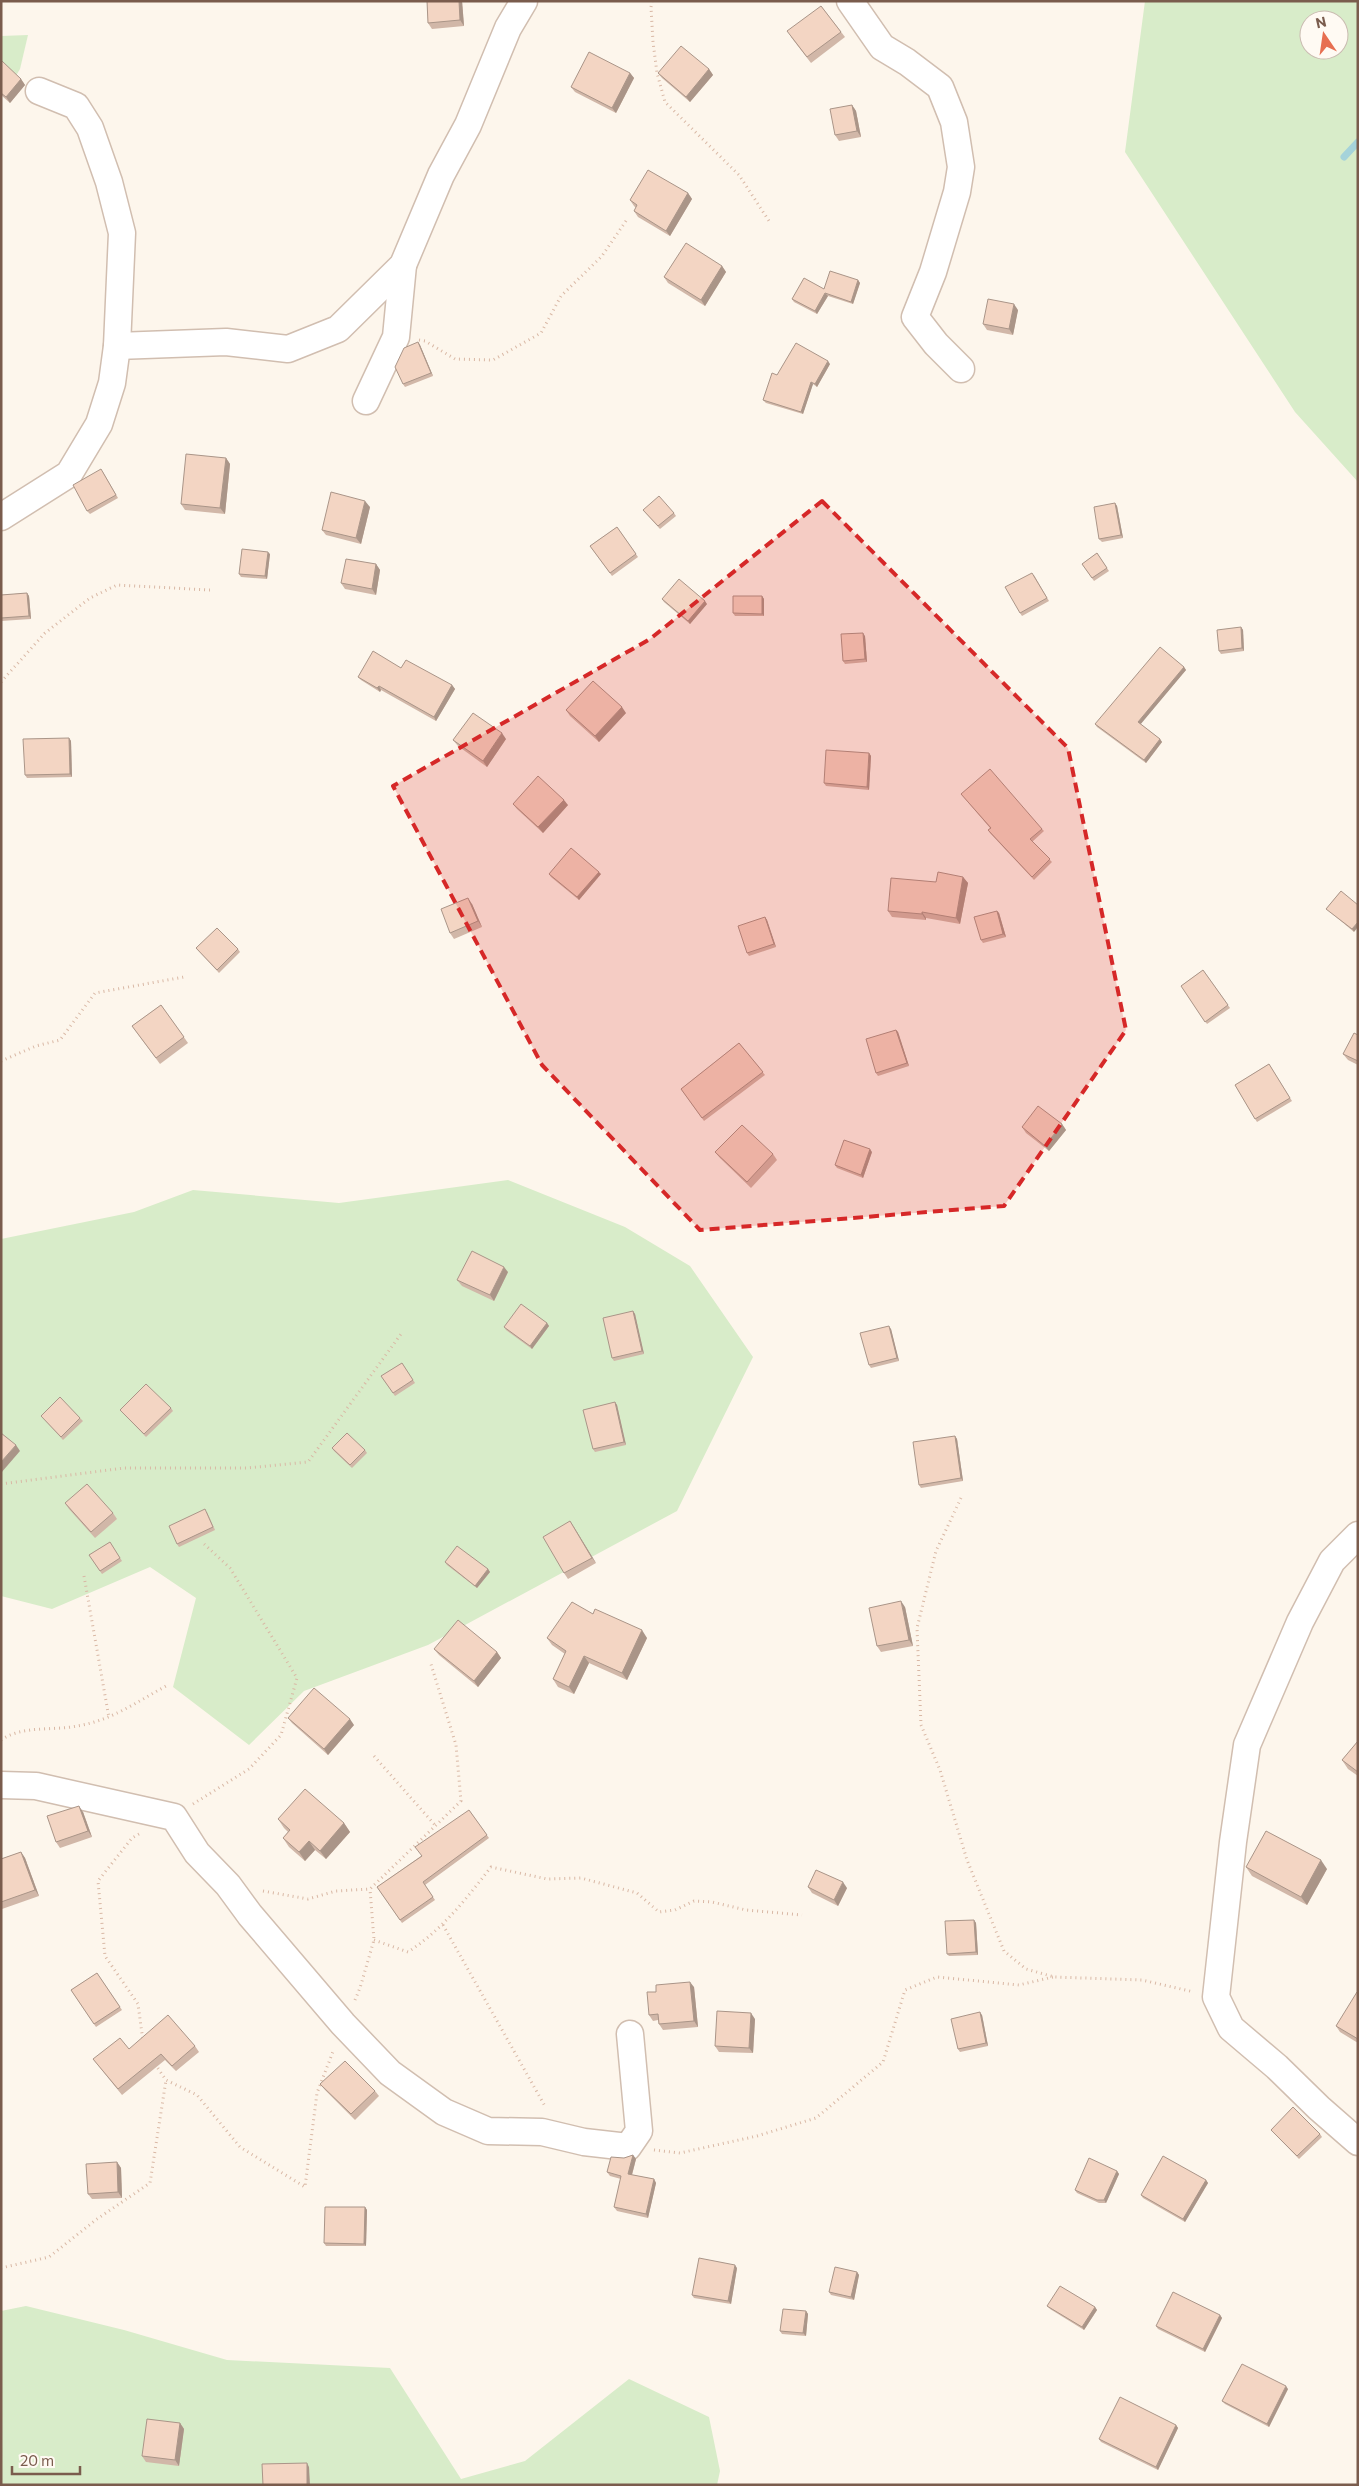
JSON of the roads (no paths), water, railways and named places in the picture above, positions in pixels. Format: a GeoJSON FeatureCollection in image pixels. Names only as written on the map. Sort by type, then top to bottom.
{"type":"FeatureCollection","features":[{"type":"Feature","properties":{"kind":"street"},"geometry":{"type":"LineString","coordinates":[[366,401],[396,337],[403,265],[441,175],[468,125],[508,28],[524,1]]}},
{"type":"Feature","properties":{"kind":"street"},"geometry":{"type":"LineString","coordinates":[[850,1],[882,47],[907,62],[940,87],[954,122],[961,167],[957,192],[934,272],[915,317],[936,344],[961,369]]}},
{"type":"Feature","properties":{"kind":"street"},"geometry":{"type":"LineString","coordinates":[[1,517],[69,474],[99,424],[112,383],[117,346],[122,234],[110,182],[90,128],[76,106],[39,90]]}},
{"type":"Feature","properties":{"kind":"street"},"geometry":{"type":"LineString","coordinates":[[117,346],[226,342],[288,349],[338,329],[403,265]]}},
{"type":"Feature","properties":{"kind":"street"},"geometry":{"type":"LineString","coordinates":[[1358,1535],[1332,1561],[1300,1622],[1247,1745],[1233,1842],[1216,1997],[1231,2028],[1278,2067],[1318,2108],[1358,2142]]}},
{"type":"Feature","properties":{"kind":"street"},"geometry":{"type":"LineString","coordinates":[[1,1785],[36,1786],[174,1817],[197,1853],[228,1885],[250,1915],[343,2024],[390,2073],[444,2112],[488,2131],[542,2132],[565,2138],[628,2147],[639,2131],[630,2034]]}},
{"type":"Feature","properties":{"kind":"waterway"},"geometry":{"type":"LineString","coordinates":[[1344,157],[1358,142]]}}]}
